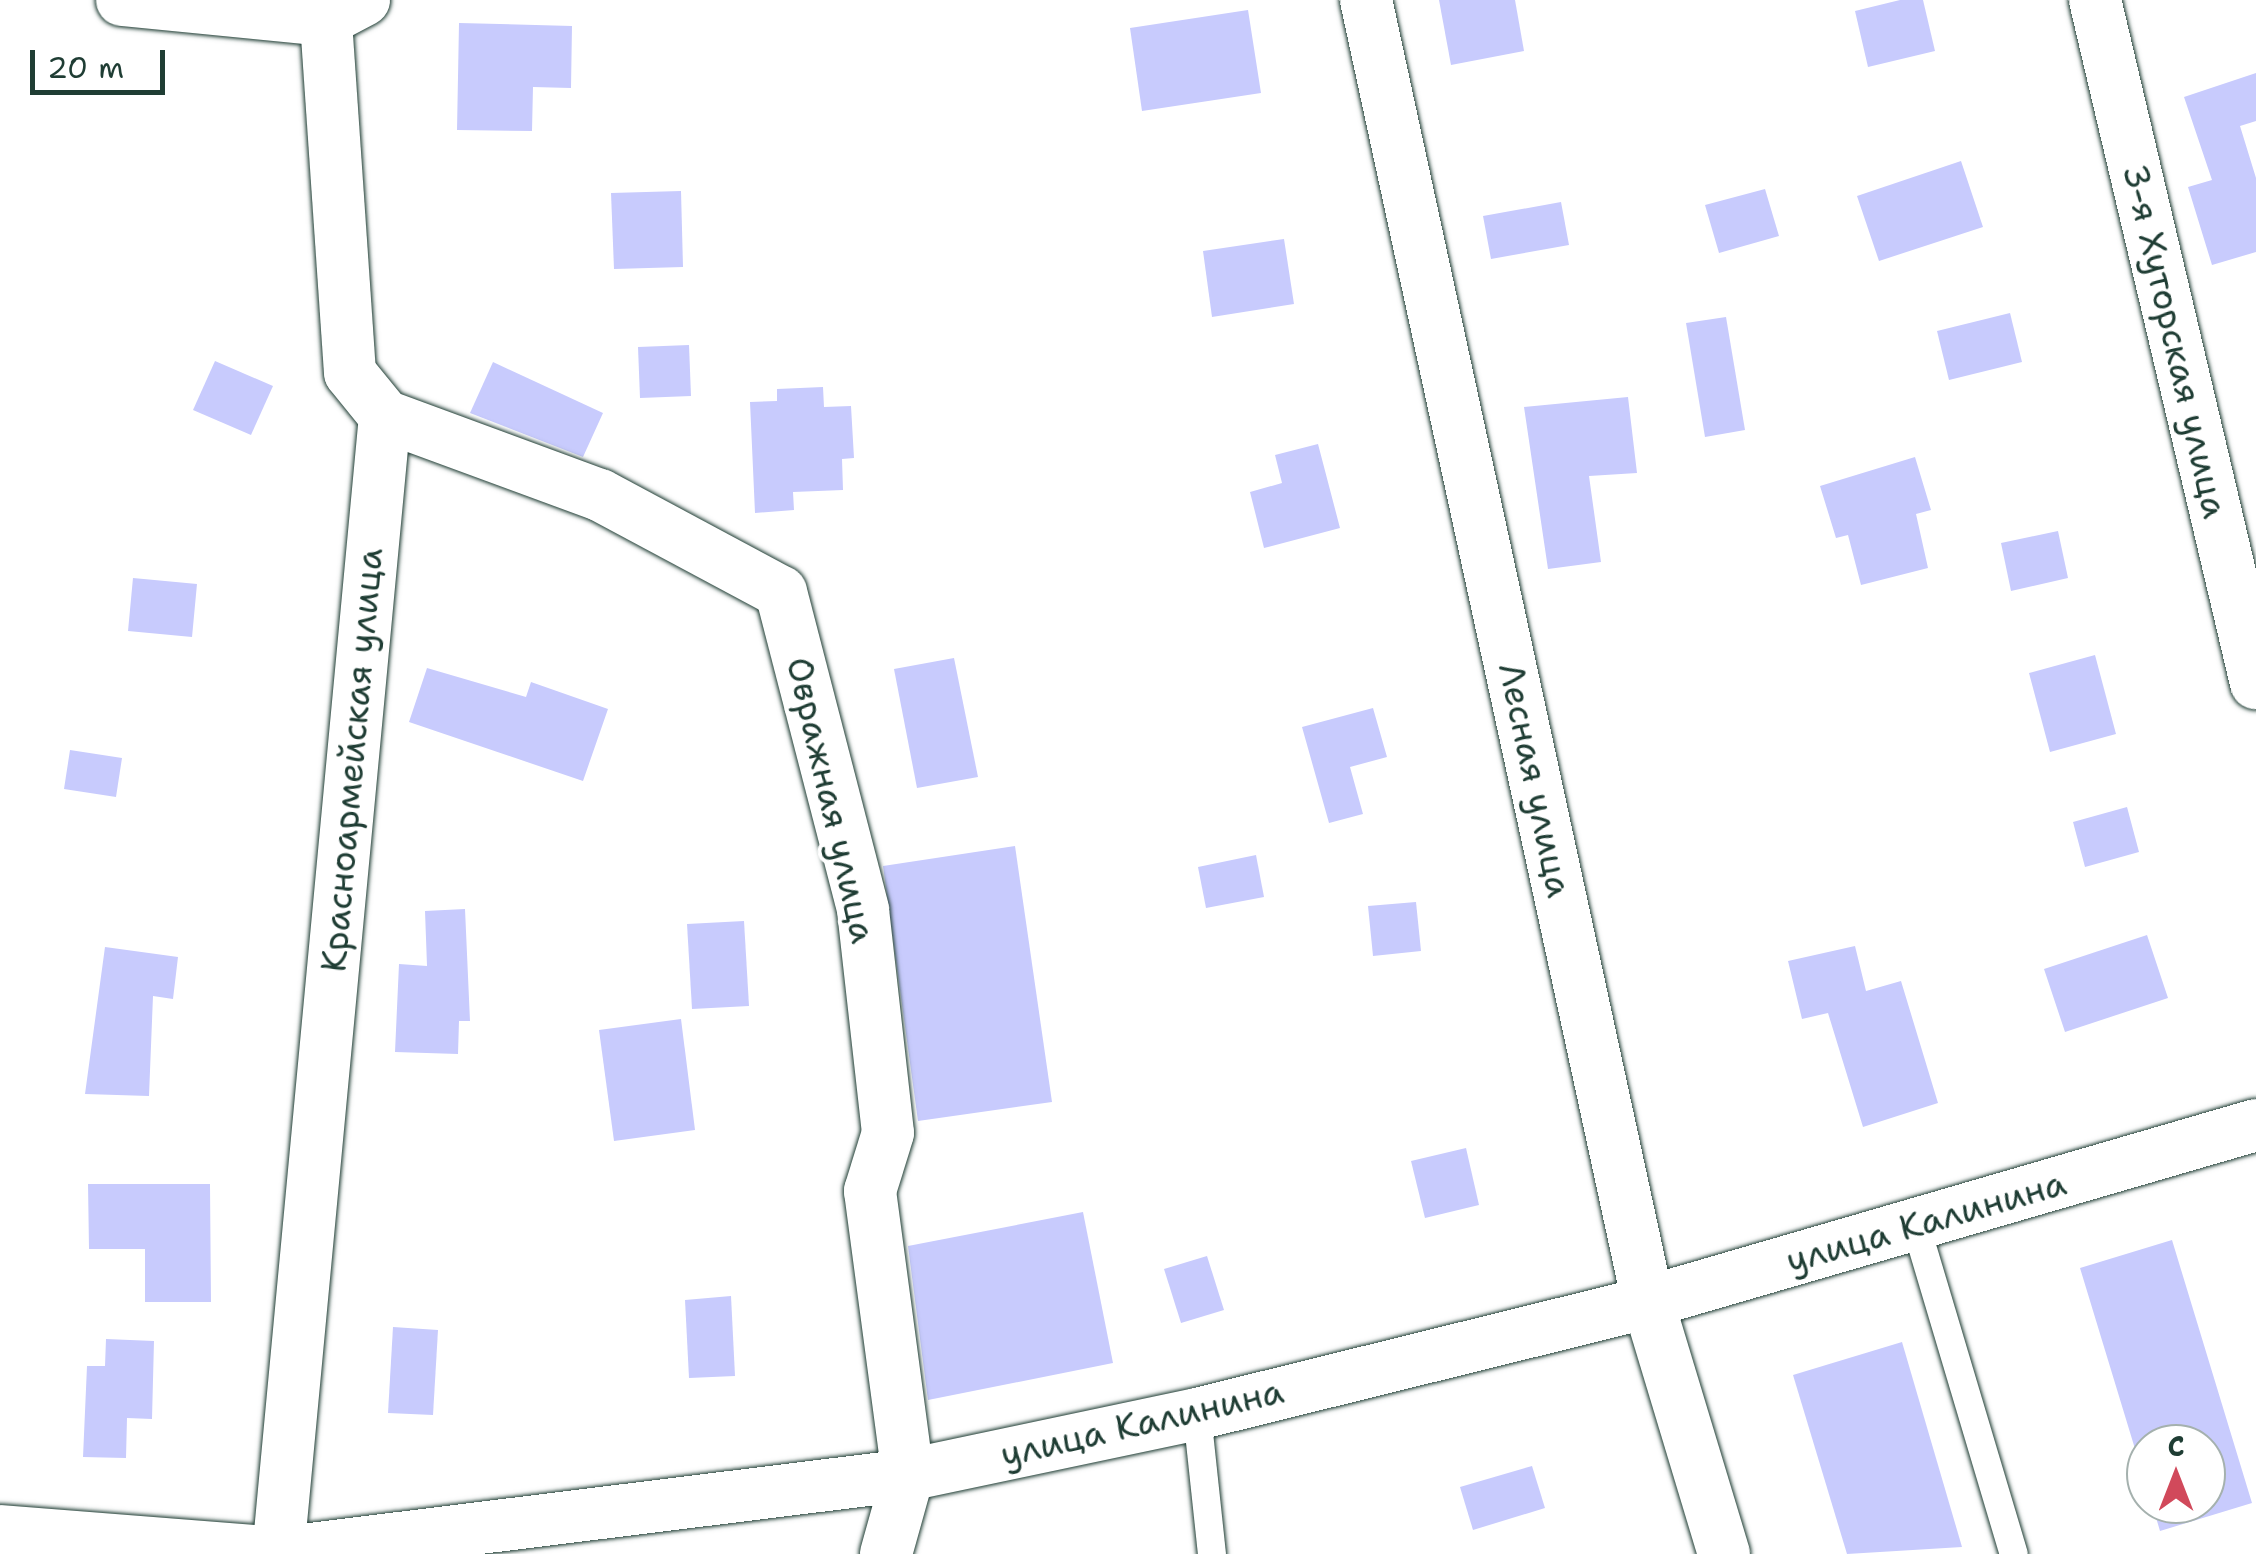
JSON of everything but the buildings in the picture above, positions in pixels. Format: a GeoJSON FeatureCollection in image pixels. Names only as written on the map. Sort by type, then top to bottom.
{"type":"FeatureCollection","features":[{"type":"Feature","properties":{"kind":"street"},"geometry":{"type":"LineString","coordinates":[[122,0],[345,10],[350,373],[384,416]]}},
{"type":"Feature","properties":{"kind":"street","name":"Лесная улица"},"geometry":{"type":"LineString","coordinates":[[1366,0],[1648,1302],[1724,1554]]}},
{"type":"Feature","properties":{"kind":"street","name":"3-я Хуторская улица"},"geometry":{"type":"LineString","coordinates":[[2094,0],[2256,683]]}},
{"type":"Feature","properties":{"kind":"street","name":"Овражная улица"},"geometry":{"type":"LineString","coordinates":[[384,416],[600,496],[781,592],[863,910],[888,1134],[870,1190],[908,1474],[886,1554]]}},
{"type":"Feature","properties":{"kind":"street","name":"Красноармейская улица"},"geometry":{"type":"LineString","coordinates":[[278,1553],[384,416]]}},
{"type":"Feature","properties":{"kind":"street","name":"улица Калинина"},"geometry":{"type":"LineString","coordinates":[[0,1531],[278,1553],[908,1474],[1197,1414],[1648,1302],[2256,1126]]}},
{"type":"Feature","properties":{"kind":"lane"},"geometry":{"type":"LineString","coordinates":[[1916,1226],[2014,1554]]}},
{"type":"Feature","properties":{"kind":"lane"},"geometry":{"type":"LineString","coordinates":[[1197,1414],[1212,1554]]}}]}
